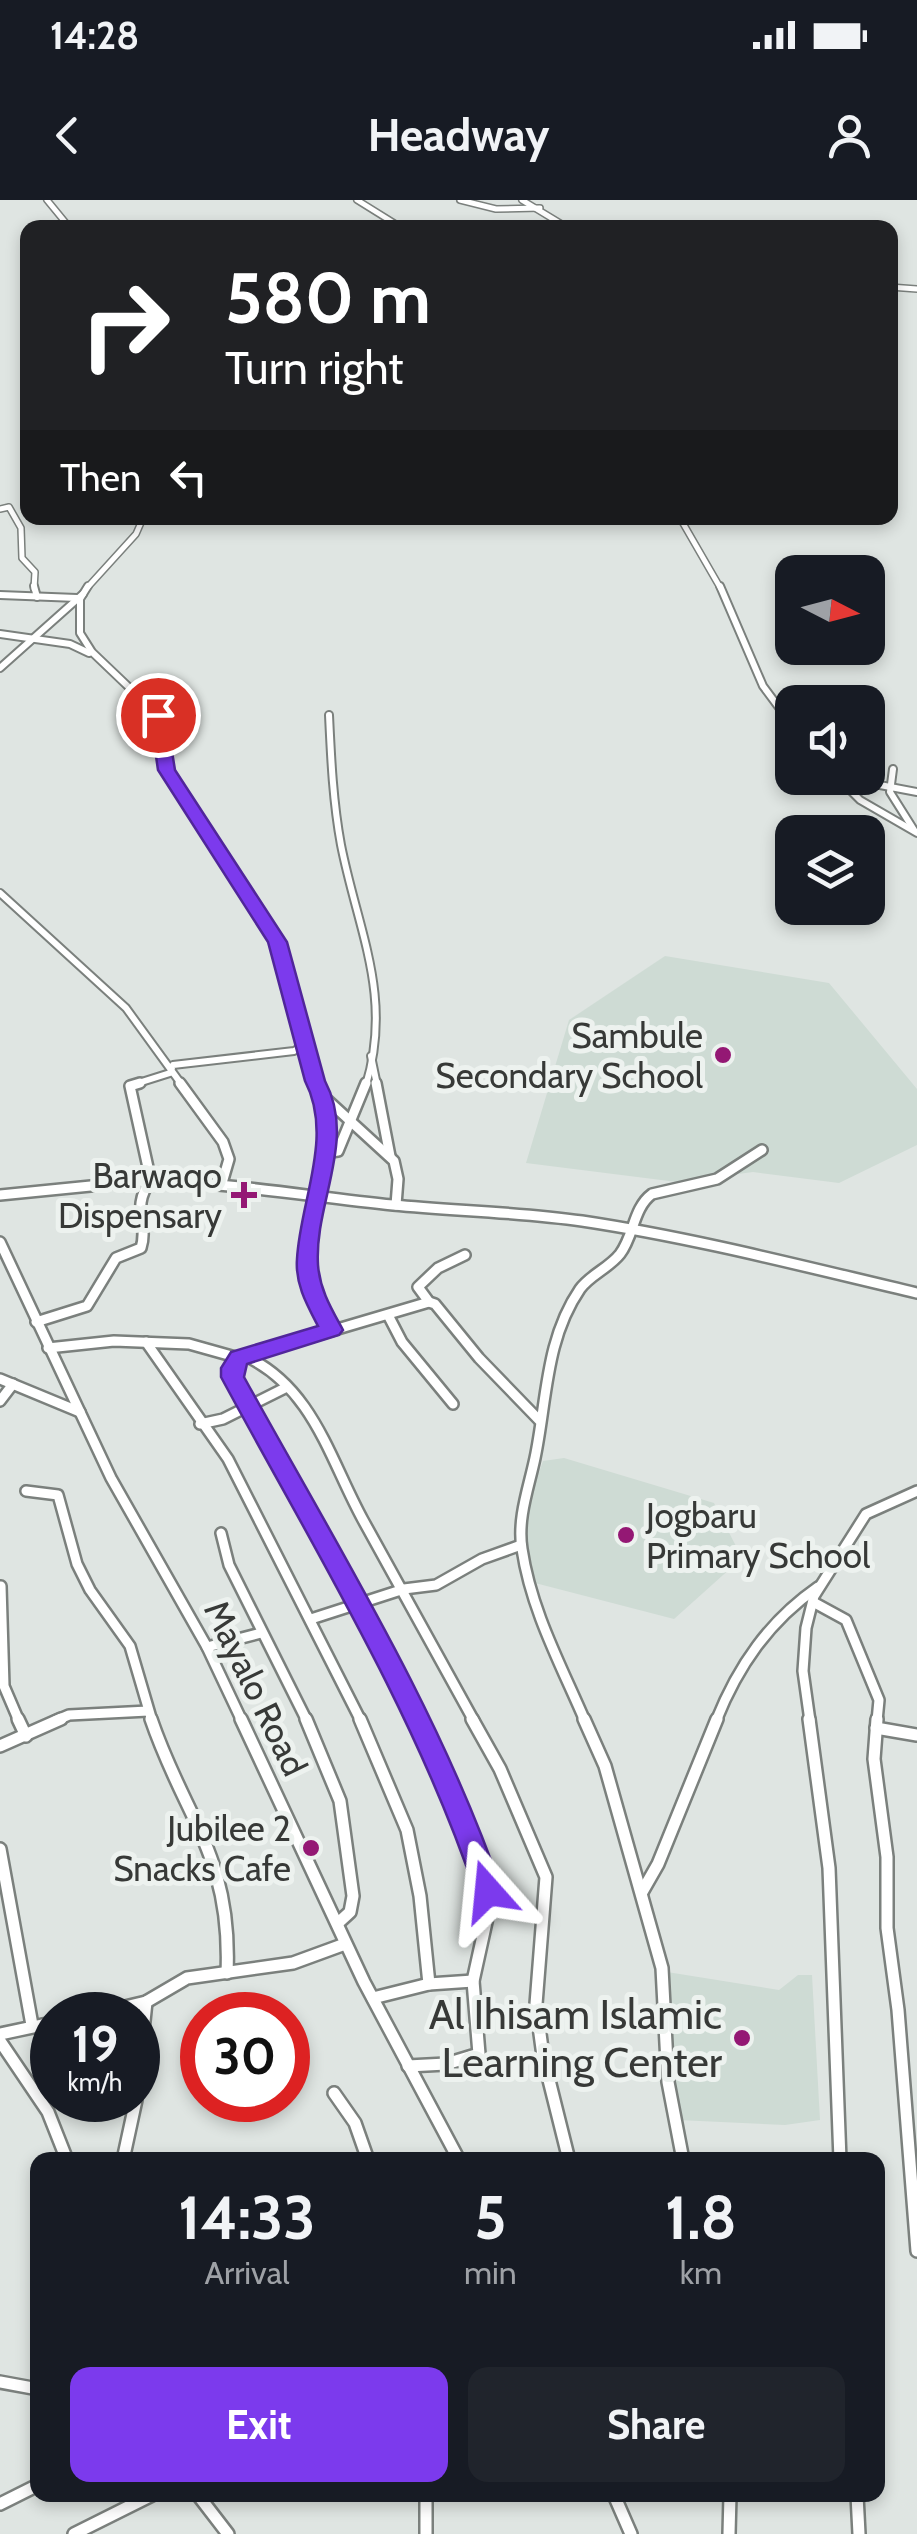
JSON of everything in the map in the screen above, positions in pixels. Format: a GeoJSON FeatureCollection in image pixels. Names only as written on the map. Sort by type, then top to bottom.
{"type":"FeatureCollection","features":[{"type":"Feature","properties":{"kind":"street"},"geometry":{"type":"LineString","coordinates":[[48,200],[64,220]]}},
{"type":"Feature","properties":{"kind":"street"},"geometry":{"type":"LineString","coordinates":[[357,200],[389,220]]}},
{"type":"Feature","properties":{"kind":"street"},"geometry":{"type":"LineString","coordinates":[[460,200],[496,210],[540,208]]}},
{"type":"Feature","properties":{"kind":"street"},"geometry":{"type":"LineString","coordinates":[[522,200],[557,220]]}},
{"type":"Feature","properties":{"kind":"street"},"geometry":{"type":"LineString","coordinates":[[0,509],[9,507],[20,528],[22,558],[35,572],[34,591],[38,597]]}},
{"type":"Feature","properties":{"kind":"street"},"geometry":{"type":"LineString","coordinates":[[0,668],[80,596],[140,525]]}},
{"type":"Feature","properties":{"kind":"street"},"geometry":{"type":"LineString","coordinates":[[684,525],[714,572],[763,686],[775,702]]}},
{"type":"Feature","properties":{"kind":"street"},"geometry":{"type":"LineString","coordinates":[[0,595],[80,596]]}},
{"type":"Feature","properties":{"kind":"street"},"geometry":{"type":"LineString","coordinates":[[80,596],[78,610],[84,643],[158,715],[167,770],[278,942],[323,1096],[328,1134],[307,1262],[312,1294],[332,1330]]}},
{"type":"Feature","properties":{"kind":"street"},"geometry":{"type":"LineString","coordinates":[[0,634],[70,644],[103,660]]}},
{"type":"Feature","properties":{"kind":"street"},"geometry":{"type":"LineString","coordinates":[[324,1154],[338,1152],[352,1125],[377,1034],[377,996],[342,848],[331,778],[329,714]]}},
{"type":"Feature","properties":{"kind":"street"},"geometry":{"type":"LineString","coordinates":[[893,769],[890,788],[916,832]]}},
{"type":"Feature","properties":{"kind":"street"},"geometry":{"type":"LineString","coordinates":[[885,787],[917,792]]}},
{"type":"Feature","properties":{"kind":"street"},"geometry":{"type":"LineString","coordinates":[[856,795],[916,832]]}},
{"type":"Feature","properties":{"kind":"street"},"geometry":{"type":"LineString","coordinates":[[0,894],[126,1008],[227,1150],[222,1183]]}},
{"type":"Feature","properties":{"kind":"street"},"geometry":{"type":"LineString","coordinates":[[170,1073],[173,1065],[182,1063],[294,1050],[306,1044]]}},
{"type":"Feature","properties":{"kind":"street"},"geometry":{"type":"LineString","coordinates":[[370,1055],[398,1179],[396,1205]]}},
{"type":"Feature","properties":{"kind":"street"},"geometry":{"type":"LineString","coordinates":[[150,1180],[130,1086],[170,1073]]}},
{"type":"Feature","properties":{"kind":"street"},"geometry":{"type":"LineString","coordinates":[[323,1096],[390,1156]]}},
{"type":"Feature","properties":{"kind":"street"},"geometry":{"type":"LineString","coordinates":[[681,2152],[668,2082],[662,1968],[605,1766],[536,1609],[522,1545],[522,1514],[536,1459],[550,1364],[568,1308],[590,1277],[605,1270],[622,1252],[644,1200],[652,1194],[717,1180],[762,1150]]}},
{"type":"Feature","properties":{"kind":"street"},"geometry":{"type":"LineString","coordinates":[[36,1322],[86,1306],[116,1258],[140,1248],[145,1236],[138,1224],[138,1210],[143,1188],[150,1180]]}},
{"type":"Feature","properties":{"kind":"street"},"geometry":{"type":"LineString","coordinates":[[0,1195],[150,1180],[222,1183],[396,1205],[509,1212],[634,1230],[917,1293]]}},
{"type":"Feature","properties":{"kind":"street","name":"Mayalo Road"},"geometry":{"type":"LineString","coordinates":[[0,1242],[111,1478],[207,1647],[345,1944],[454,2152]]}},
{"type":"Feature","properties":{"kind":"street"},"geometry":{"type":"LineString","coordinates":[[464,1255],[438,1268],[418,1287],[539,1420]]}},
{"type":"Feature","properties":{"kind":"street"},"geometry":{"type":"LineString","coordinates":[[408,2066],[446,2064],[479,2054],[473,1981],[488,1912],[486,1881],[435,1756],[233,1377],[232,1368],[242,1357],[430,1302]]}},
{"type":"Feature","properties":{"kind":"street"},"geometry":{"type":"LineString","coordinates":[[388,1315],[402,1342],[453,1404]]}},
{"type":"Feature","properties":{"kind":"street"},"geometry":{"type":"LineString","coordinates":[[146,1342],[228,1459],[349,1692],[406,1830],[420,1896],[429,1984]]}},
{"type":"Feature","properties":{"kind":"street"},"geometry":{"type":"LineString","coordinates":[[48,1348],[146,1342],[189,1344],[242,1357],[259,1362],[310,1414],[338,1462],[372,1538],[404,1589],[464,1708],[500,1769],[546,1877],[536,2004],[543,2056],[568,2152]]}},
{"type":"Feature","properties":{"kind":"street"},"geometry":{"type":"LineString","coordinates":[[0,1378],[80,1412]]}},
{"type":"Feature","properties":{"kind":"street"},"geometry":{"type":"LineString","coordinates":[[0,1401],[13,1384]]}},
{"type":"Feature","properties":{"kind":"street"},"geometry":{"type":"LineString","coordinates":[[200,1424],[250,1408],[285,1388]]}},
{"type":"Feature","properties":{"kind":"street"},"geometry":{"type":"LineString","coordinates":[[26,1491],[58,1495],[72,1556],[97,1601],[133,1652],[148,1711],[222,1874],[229,1909],[228,1973]]}},
{"type":"Feature","properties":{"kind":"street"},"geometry":{"type":"LineString","coordinates":[[840,2152],[829,1868],[803,1671],[804,1645],[818,1588],[866,1514],[917,1491]]}},
{"type":"Feature","properties":{"kind":"street"},"geometry":{"type":"LineString","coordinates":[[222,1532],[229,1565],[320,1747],[340,1800],[353,1896],[350,1912],[338,1923]]}},
{"type":"Feature","properties":{"kind":"street"},"geometry":{"type":"LineString","coordinates":[[311,1619],[404,1589],[436,1586],[482,1560],[522,1545]]}},
{"type":"Feature","properties":{"kind":"street"},"geometry":{"type":"LineString","coordinates":[[1,1586],[4,1686],[26,1736]]}},
{"type":"Feature","properties":{"kind":"street"},"geometry":{"type":"LineString","coordinates":[[642,1892],[658,1864],[720,1711],[759,1641],[785,1610],[818,1588]]}},
{"type":"Feature","properties":{"kind":"street"},"geometry":{"type":"LineString","coordinates":[[813,1602],[849,1624],[879,1700],[874,1759],[887,1857],[886,1928],[898,2010],[917,2251]]}},
{"type":"Feature","properties":{"kind":"street"},"geometry":{"type":"LineString","coordinates":[[207,1647],[261,1634]]}},
{"type":"Feature","properties":{"kind":"street"},"geometry":{"type":"LineString","coordinates":[[0,1746],[69,1716],[148,1711]]}},
{"type":"Feature","properties":{"kind":"street"},"geometry":{"type":"LineString","coordinates":[[876,1728],[917,1735]]}},
{"type":"Feature","properties":{"kind":"street"},"geometry":{"type":"LineString","coordinates":[[0,1849],[30,2014]]}},
{"type":"Feature","properties":{"kind":"street"},"geometry":{"type":"LineString","coordinates":[[160,1994],[187,1978],[293,1963],[345,1944]]}},
{"type":"Feature","properties":{"kind":"street"},"geometry":{"type":"LineString","coordinates":[[374,1998],[429,1984],[473,1981]]}},
{"type":"Feature","properties":{"kind":"street"},"geometry":{"type":"LineString","coordinates":[[30,2025],[0,2037],[56,2124],[65,2152]]}},
{"type":"Feature","properties":{"kind":"street"},"geometry":{"type":"LineString","coordinates":[[334,2094],[355,2123],[365,2152]]}},
{"type":"Feature","properties":{"kind":"street"},"geometry":{"type":"LineString","coordinates":[[124,2152],[131,2122]]}},
{"type":"Feature","properties":{"kind":"street"},"geometry":{"type":"LineString","coordinates":[[0,2382],[30,2388]]}},
{"type":"Feature","properties":{"kind":"street"},"geometry":{"type":"LineString","coordinates":[[0,2504],[30,2489]]}},
{"type":"Feature","properties":{"kind":"street"},"geometry":{"type":"LineString","coordinates":[[74,2534],[138,2502]]}},
{"type":"Feature","properties":{"kind":"street"},"geometry":{"type":"LineString","coordinates":[[203,2502],[225,2530],[207,2534]]}},
{"type":"Feature","properties":{"kind":"street"},"geometry":{"type":"LineString","coordinates":[[426,2502],[426,2534]]}},
{"type":"Feature","properties":{"kind":"street"},"geometry":{"type":"LineString","coordinates":[[617,2502],[631,2534]]}},
{"type":"Feature","properties":{"kind":"street"},"geometry":{"type":"LineString","coordinates":[[729,2534],[730,2502]]}},
{"type":"Feature","properties":{"kind":"street"},"geometry":{"type":"LineString","coordinates":[[857,2502],[859,2534]]}},
{"type":"Feature","properties":{"kind":"shaded area","name":"Sambule Secondary School"},"geometry":{"type":"Polygon","coordinates":[[[665,956],[829,983],[917,1089],[917,1145],[839,1183],[753,1172],[677,1182],[526,1163],[569,1020],[665,956]]]}},
{"type":"Feature","properties":{"kind":"shaded area","name":"Jogbaru Primary School"},"geometry":{"type":"Polygon","coordinates":[[[564,1458],[714,1503],[742,1558],[674,1619],[535,1583],[520,1526],[543,1461],[564,1458]]]}},
{"type":"Feature","properties":{"kind":"shaded area","name":"Al Ihisam Islamic Learning Center"},"geometry":{"type":"Polygon","coordinates":[[[667,1972],[779,1990],[798,1975],[812,1975],[820,2120],[785,2125],[678,2120],[670,2085],[667,1972]]]}},
{"type":"Feature","properties":{"kind":"place","name":"Sambule Secondary School"},"geometry":{"type":"Point","coordinates":[723,1055]}},
{"type":"Feature","properties":{"kind":"place","name":"Barwaqo Dispensary"},"geometry":{"type":"Point","coordinates":[244,1195]}},
{"type":"Feature","properties":{"kind":"place","name":"Jogbaru Primary School"},"geometry":{"type":"Point","coordinates":[626,1535]}},
{"type":"Feature","properties":{"kind":"place","name":"Jubilee 2 Snacks Cafe"},"geometry":{"type":"Point","coordinates":[311,1848]}},
{"type":"Feature","properties":{"kind":"place","name":"Al Ihisam Islamic Learning Center"},"geometry":{"type":"Point","coordinates":[742,2038]}},
{"type":"Feature","properties":{"kind":"route"},"geometry":{"type":"LineString","coordinates":[[158,715],[167,770],[196,821],[278,942],[315,1081],[323,1096],[328,1134],[307,1262],[312,1294],[332,1330],[239,1358],[232,1368],[233,1377],[404,1693],[469,1833],[488,1891]]}}]}
